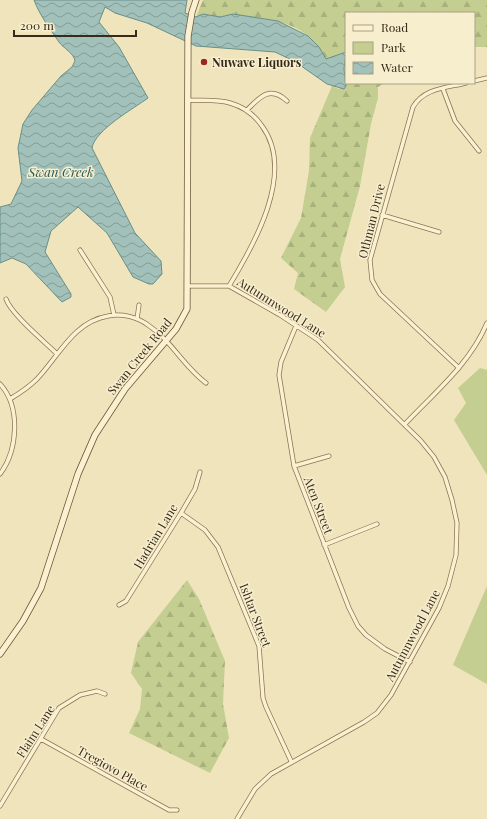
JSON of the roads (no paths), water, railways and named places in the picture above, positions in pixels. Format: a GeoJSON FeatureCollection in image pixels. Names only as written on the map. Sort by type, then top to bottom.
{"type":"FeatureCollection","features":[{"type":"Feature","properties":{"kind":"street","name":"Swan Creek Road"},"geometry":{"type":"LineString","coordinates":[[0,654],[23,622],[41,588],[78,474],[95,435],[125,389],[166,341],[185,315],[188,286],[188,44],[189,27],[195,2]]}},
{"type":"Feature","properties":{"kind":"street"},"geometry":{"type":"LineString","coordinates":[[475,81],[487,78]]}},
{"type":"Feature","properties":{"kind":"street","name":"Othman Drive"},"geometry":{"type":"LineString","coordinates":[[459,368],[393,308],[375,287],[371,275],[370,260],[413,108],[425,94],[462,84]]}},
{"type":"Feature","properties":{"kind":"street"},"geometry":{"type":"LineString","coordinates":[[443,89],[455,121],[479,151]]}},
{"type":"Feature","properties":{"kind":"street"},"geometry":{"type":"LineString","coordinates":[[247,110],[260,97],[271,93],[282,96],[287,101]]}},
{"type":"Feature","properties":{"kind":"street"},"geometry":{"type":"LineString","coordinates":[[188,100],[229,103],[247,110],[258,121],[271,143],[275,160],[274,179],[256,237],[229,286]]}},
{"type":"Feature","properties":{"kind":"street"},"geometry":{"type":"LineString","coordinates":[[382,215],[439,232]]}},
{"type":"Feature","properties":{"kind":"street"},"geometry":{"type":"LineString","coordinates":[[80,250],[110,298],[114,315]]}},
{"type":"Feature","properties":{"kind":"street","name":"Autumnwood Lane"},"geometry":{"type":"LineString","coordinates":[[188,286],[229,286],[321,342],[421,441],[438,464],[450,492],[457,523],[456,555],[448,586],[439,608],[410,662],[390,695],[377,712],[357,726],[291,761],[262,782],[252,794],[237,819]]}},
{"type":"Feature","properties":{"kind":"street"},"geometry":{"type":"LineString","coordinates":[[6,299],[9,306],[31,330],[57,354]]}},
{"type":"Feature","properties":{"kind":"street"},"geometry":{"type":"LineString","coordinates":[[137,319],[139,305]]}},
{"type":"Feature","properties":{"kind":"street"},"geometry":{"type":"LineString","coordinates":[[10,399],[32,384],[83,325],[98,318],[114,315],[137,319],[150,326],[166,341],[197,376],[206,383]]}},
{"type":"Feature","properties":{"kind":"street"},"geometry":{"type":"LineString","coordinates":[[405,424],[459,368],[479,341],[487,323]]}},
{"type":"Feature","properties":{"kind":"street","name":"Aten Street"},"geometry":{"type":"LineString","coordinates":[[296,326],[281,362],[279,375],[287,431],[294,466],[349,608],[362,632],[377,644],[410,662]]}},
{"type":"Feature","properties":{"kind":"street"},"geometry":{"type":"LineString","coordinates":[[0,384],[10,399],[14,419],[13,444],[8,459],[0,474]]}},
{"type":"Feature","properties":{"kind":"street"},"geometry":{"type":"LineString","coordinates":[[294,466],[329,456]]}},
{"type":"Feature","properties":{"kind":"street","name":"Hadrian Lane"},"geometry":{"type":"LineString","coordinates":[[119,606],[126,601],[181,513],[195,489],[200,472]]}},
{"type":"Feature","properties":{"kind":"street","name":"Ishtar Street"},"geometry":{"type":"LineString","coordinates":[[181,513],[205,530],[218,547],[259,646],[263,698],[266,708],[291,761]]}},
{"type":"Feature","properties":{"kind":"street"},"geometry":{"type":"LineString","coordinates":[[324,545],[377,524]]}},
{"type":"Feature","properties":{"kind":"street","name":"Flaim Lane"},"geometry":{"type":"LineString","coordinates":[[0,806],[59,708],[80,695],[97,691],[105,694]]}},
{"type":"Feature","properties":{"kind":"street","name":"Tregiovo Place"},"geometry":{"type":"LineString","coordinates":[[41,739],[168,810],[177,810]]}},
{"type":"Feature","properties":{"kind":"water","name":"Swan Creek"},"geometry":{"type":"Polygon","coordinates":[[[34,0],[187,0],[185,13],[196,17],[203,14],[220,17],[233,14],[278,21],[308,36],[319,47],[326,59],[345,52],[344,69],[346,86],[344,89],[327,84],[294,61],[275,52],[196,46],[147,23],[115,13],[105,7],[99,22],[119,47],[148,98],[107,127],[95,141],[92,148],[135,233],[161,261],[162,274],[153,284],[149,284],[133,277],[107,233],[78,207],[51,231],[45,252],[71,294],[71,297],[62,302],[26,264],[12,258],[0,263],[0,207],[11,204],[22,181],[18,148],[23,124],[32,110],[61,76],[72,67],[75,61],[71,53],[61,44],[48,27],[34,0]]]}},
{"type":"Feature","properties":{"kind":"place","name":"Nuwave Liquors"},"geometry":{"type":"Point","coordinates":[204,62]}}]}
